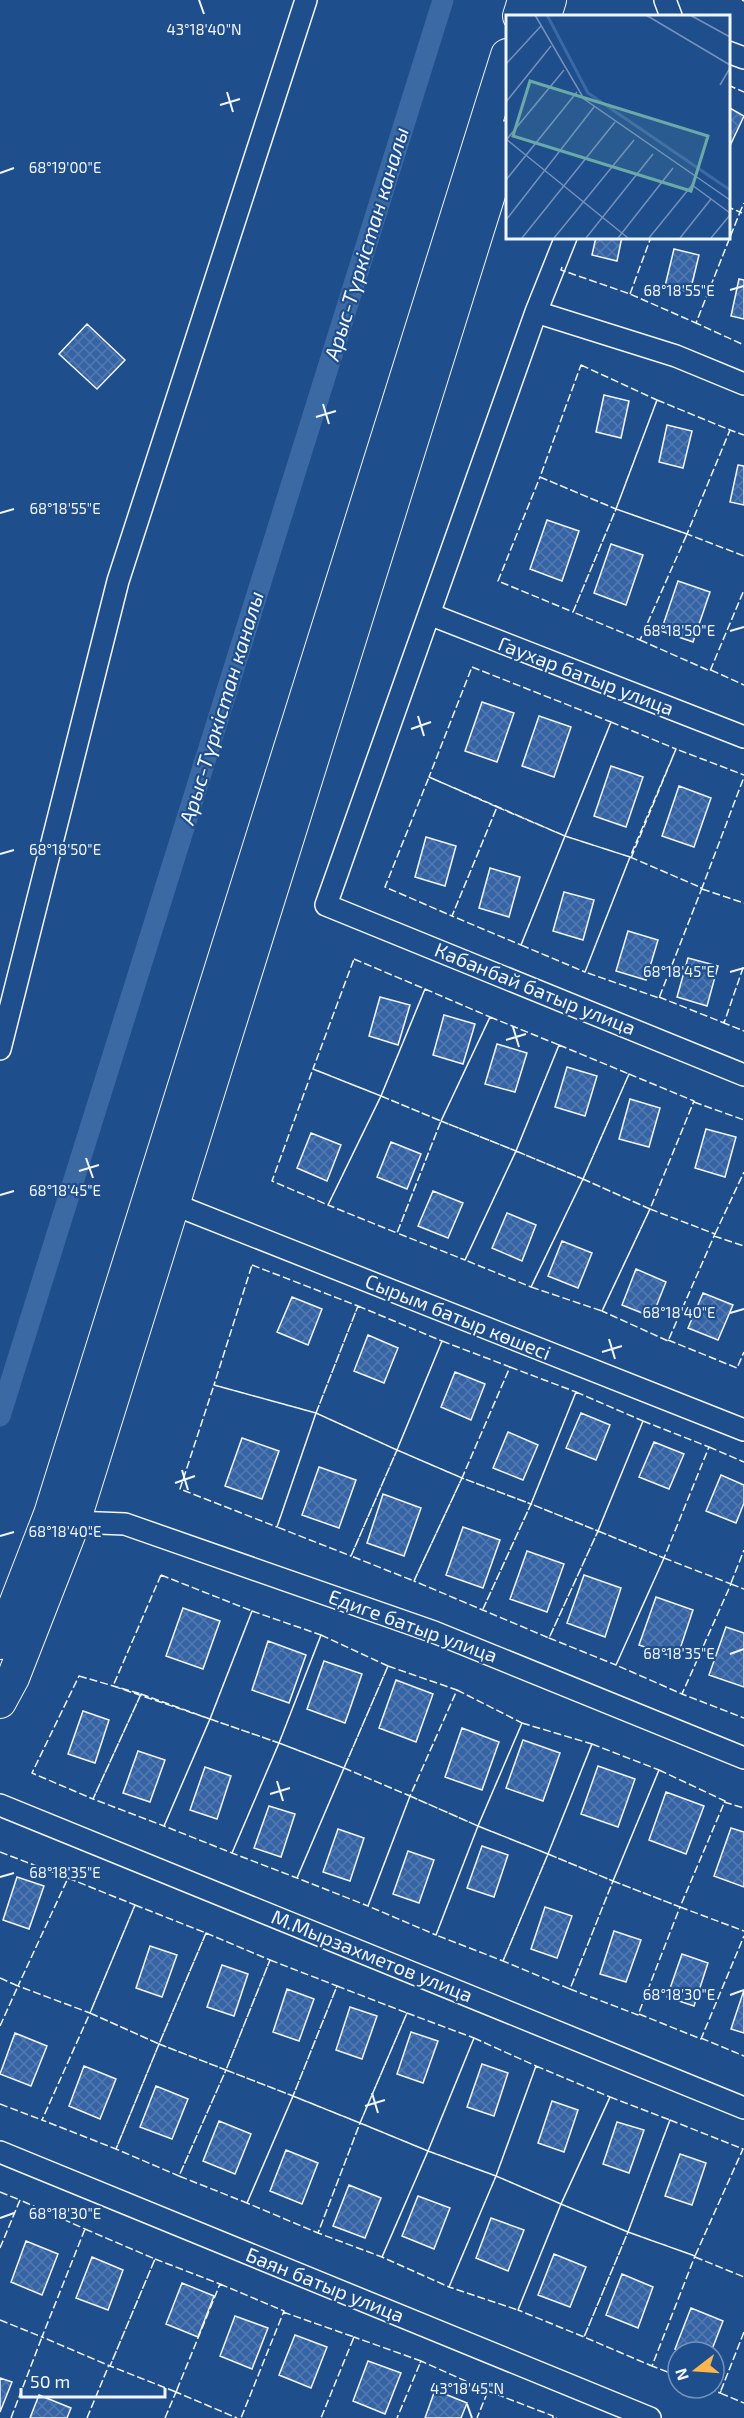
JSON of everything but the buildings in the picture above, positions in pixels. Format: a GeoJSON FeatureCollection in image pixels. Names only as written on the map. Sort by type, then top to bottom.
{"type":"FeatureCollection","features":[{"type":"Feature","properties":{"kind":"highway"},"geometry":{"type":"LineString","coordinates":[[519,15],[524,0]]}},
{"type":"Feature","properties":{"kind":"highway"},"geometry":{"type":"LineString","coordinates":[[545,15],[550,0]]}},
{"type":"Feature","properties":{"kind":"highway"},"geometry":{"type":"LineString","coordinates":[[0,1643],[54,1503],[506,58]]}},
{"type":"Feature","properties":{"kind":"highway"},"geometry":{"type":"LineString","coordinates":[[0,1702],[13,1678],[74,1522],[506,140]]}},
{"type":"Feature","properties":{"kind":"street"},"geometry":{"type":"LineString","coordinates":[[0,1049],[118,581],[306,0]]}},
{"type":"Feature","properties":{"kind":"street"},"geometry":{"type":"LineString","coordinates":[[729,52],[744,58]]}},
{"type":"Feature","properties":{"kind":"street"},"geometry":{"type":"LineString","coordinates":[[429,614],[536,312],[566,238]]}},
{"type":"Feature","properties":{"kind":"street"},"geometry":{"type":"LineString","coordinates":[[536,312],[676,356],[744,384]]}},
{"type":"Feature","properties":{"kind":"street","name":"Гаухар батыр улица"},"geometry":{"type":"LineString","coordinates":[[429,614],[744,737]]}},
{"type":"Feature","properties":{"kind":"street","name":"Кабанбай батыр улица"},"geometry":{"type":"LineString","coordinates":[[429,614],[326,905],[744,1075]]}},
{"type":"Feature","properties":{"kind":"street","name":"Сырым батыр көшесі"},"geometry":{"type":"LineString","coordinates":[[173,1204],[744,1430]]}},
{"type":"Feature","properties":{"kind":"street","name":"Едиге батыр улица"},"geometry":{"type":"LineString","coordinates":[[74,1522],[125,1524],[423,1628],[744,1758]]}},
{"type":"Feature","properties":{"kind":"street","name":"М.Мырзахметов улица"},"geometry":{"type":"LineString","coordinates":[[0,1805],[744,2108]]}},
{"type":"Feature","properties":{"kind":"street","name":"Баян батыр улица"},"geometry":{"type":"LineString","coordinates":[[0,2152],[650,2418]]}},
{"type":"Feature","properties":{"kind":"waterway","name":"Арыс-Түркістан каналы"},"geometry":{"type":"LineString","coordinates":[[0,1416],[443,0]]}},
{"type":"Feature","properties":{"kind":"fence"},"geometry":{"type":"LineString","coordinates":[[729,85],[744,92]]}},
{"type":"Feature","properties":{"kind":"fence"},"geometry":{"type":"LineString","coordinates":[[742,213],[740,212],[744,203]]}},
{"type":"Feature","properties":{"kind":"fence"},"geometry":{"type":"LineString","coordinates":[[562,267],[561,270],[630,294],[696,323],[740,212],[729,207]]}},
{"type":"Feature","properties":{"kind":"fence"},"geometry":{"type":"LineString","coordinates":[[630,294],[651,238]]}},
{"type":"Feature","properties":{"kind":"fence"},"geometry":{"type":"LineString","coordinates":[[697,321],[696,323],[744,345]]}},
{"type":"Feature","properties":{"kind":"fence"},"geometry":{"type":"LineString","coordinates":[[581,365],[657,400],[616,509],[540,477],[581,365]]}},
{"type":"Feature","properties":{"kind":"fence"},"geometry":{"type":"LineString","coordinates":[[657,400],[730,430],[687,534],[616,509],[657,400]]}},
{"type":"Feature","properties":{"kind":"fence"},"geometry":{"type":"LineString","coordinates":[[729,432],[730,430],[744,435]]}},
{"type":"Feature","properties":{"kind":"fence"},"geometry":{"type":"LineString","coordinates":[[540,477],[616,509],[573,612],[498,581],[540,477]]}},
{"type":"Feature","properties":{"kind":"fence"},"geometry":{"type":"LineString","coordinates":[[616,509],[687,534],[640,640],[573,612],[616,509]]}},
{"type":"Feature","properties":{"kind":"fence"},"geometry":{"type":"LineString","coordinates":[[686,536],[687,534],[744,556]]}},
{"type":"Feature","properties":{"kind":"fence"},"geometry":{"type":"LineString","coordinates":[[640,640],[710,671],[744,590]]}},
{"type":"Feature","properties":{"kind":"fence"},"geometry":{"type":"LineString","coordinates":[[472,667],[611,722],[565,836],[429,777],[472,667]]}},
{"type":"Feature","properties":{"kind":"fence"},"geometry":{"type":"LineString","coordinates":[[711,670],[744,685]]}},
{"type":"Feature","properties":{"kind":"fence"},"geometry":{"type":"LineString","coordinates":[[611,722],[676,749],[630,857],[565,836],[611,722]]}},
{"type":"Feature","properties":{"kind":"fence"},"geometry":{"type":"LineString","coordinates":[[631,858],[676,749],[744,775]]}},
{"type":"Feature","properties":{"kind":"fence"},"geometry":{"type":"LineString","coordinates":[[429,777],[497,807],[452,916],[385,887],[429,777]]}},
{"type":"Feature","properties":{"kind":"fence"},"geometry":{"type":"LineString","coordinates":[[700,888],[702,888],[744,777]]}},
{"type":"Feature","properties":{"kind":"fence"},"geometry":{"type":"LineString","coordinates":[[497,807],[565,836],[521,945],[452,916],[497,807]]}},
{"type":"Feature","properties":{"kind":"fence"},"geometry":{"type":"LineString","coordinates":[[565,836],[630,857],[585,972],[521,945],[565,836]]}},
{"type":"Feature","properties":{"kind":"fence"},"geometry":{"type":"LineString","coordinates":[[630,857],[702,888],[659,998],[585,972],[630,857]]}},
{"type":"Feature","properties":{"kind":"fence"},"geometry":{"type":"LineString","coordinates":[[702,889],[744,903]]}},
{"type":"Feature","properties":{"kind":"fence"},"geometry":{"type":"LineString","coordinates":[[354,959],[425,989],[381,1096],[313,1069],[354,959]]}},
{"type":"Feature","properties":{"kind":"fence"},"geometry":{"type":"LineString","coordinates":[[659,997],[724,1023],[744,965]]}},
{"type":"Feature","properties":{"kind":"fence"},"geometry":{"type":"LineString","coordinates":[[425,989],[490,1017],[441,1121],[381,1096],[425,989]]}},
{"type":"Feature","properties":{"kind":"fence"},"geometry":{"type":"LineString","coordinates":[[490,1017],[559,1045],[516,1151],[441,1121],[490,1017]]}},
{"type":"Feature","properties":{"kind":"fence"},"geometry":{"type":"LineString","coordinates":[[724,1021],[744,1031]]}},
{"type":"Feature","properties":{"kind":"fence"},"geometry":{"type":"LineString","coordinates":[[559,1045],[629,1074],[583,1179],[516,1151],[559,1045]]}},
{"type":"Feature","properties":{"kind":"fence"},"geometry":{"type":"LineString","coordinates":[[313,1069],[381,1096],[328,1205],[272,1181],[313,1069]]}},
{"type":"Feature","properties":{"kind":"fence"},"geometry":{"type":"LineString","coordinates":[[629,1074],[694,1101],[650,1209],[583,1179],[629,1074]]}},
{"type":"Feature","properties":{"kind":"fence"},"geometry":{"type":"LineString","coordinates":[[381,1096],[441,1121],[397,1233],[328,1205],[381,1096]]}},
{"type":"Feature","properties":{"kind":"fence"},"geometry":{"type":"LineString","coordinates":[[694,1102],[744,1120]]}},
{"type":"Feature","properties":{"kind":"fence"},"geometry":{"type":"LineString","coordinates":[[441,1121],[516,1151],[465,1260],[397,1233],[441,1121]]}},
{"type":"Feature","properties":{"kind":"fence"},"geometry":{"type":"LineString","coordinates":[[516,1151],[583,1179],[531,1287],[465,1260],[516,1151]]}},
{"type":"Feature","properties":{"kind":"fence"},"geometry":{"type":"LineString","coordinates":[[715,1234],[744,1172]]}},
{"type":"Feature","properties":{"kind":"fence"},"geometry":{"type":"LineString","coordinates":[[583,1179],[650,1209],[602,1311],[531,1287],[583,1179]]}},
{"type":"Feature","properties":{"kind":"fence"},"geometry":{"type":"LineString","coordinates":[[650,1209],[715,1234],[668,1341],[602,1311],[650,1209]]}},
{"type":"Feature","properties":{"kind":"fence"},"geometry":{"type":"LineString","coordinates":[[714,1236],[744,1246]]}},
{"type":"Feature","properties":{"kind":"fence"},"geometry":{"type":"LineString","coordinates":[[252,1265],[358,1306],[316,1413],[214,1385],[252,1265]]}},
{"type":"Feature","properties":{"kind":"fence"},"geometry":{"type":"LineString","coordinates":[[358,1306],[442,1341],[397,1450],[316,1413],[358,1306]]}},
{"type":"Feature","properties":{"kind":"fence"},"geometry":{"type":"LineString","coordinates":[[668,1340],[737,1368],[744,1352]]}},
{"type":"Feature","properties":{"kind":"fence"},"geometry":{"type":"LineString","coordinates":[[442,1341],[510,1367],[462,1478],[397,1450],[442,1341]]}},
{"type":"Feature","properties":{"kind":"fence"},"geometry":{"type":"LineString","coordinates":[[510,1367],[576,1392],[531,1504],[462,1478],[510,1367]]}},
{"type":"Feature","properties":{"kind":"fence"},"geometry":{"type":"LineString","coordinates":[[214,1385],[316,1413],[277,1527],[180,1489],[214,1385]]}},
{"type":"Feature","properties":{"kind":"fence"},"geometry":{"type":"LineString","coordinates":[[576,1392],[643,1421],[598,1531],[531,1504],[576,1392]]}},
{"type":"Feature","properties":{"kind":"fence"},"geometry":{"type":"LineString","coordinates":[[316,1413],[397,1450],[351,1556],[277,1527],[316,1413]]}},
{"type":"Feature","properties":{"kind":"fence"},"geometry":{"type":"LineString","coordinates":[[643,1421],[709,1447],[664,1558],[598,1531],[643,1421]]}},
{"type":"Feature","properties":{"kind":"fence"},"geometry":{"type":"LineString","coordinates":[[709,1447],[744,1462]]}},
{"type":"Feature","properties":{"kind":"fence"},"geometry":{"type":"LineString","coordinates":[[397,1450],[462,1478],[414,1581],[351,1556],[397,1450]]}},
{"type":"Feature","properties":{"kind":"fence"},"geometry":{"type":"LineString","coordinates":[[483,1609],[531,1504],[462,1478],[414,1581],[549,1638],[598,1531],[531,1504],[483,1609]]}},
{"type":"Feature","properties":{"kind":"fence"},"geometry":{"type":"LineString","coordinates":[[598,1531],[664,1558],[616,1665],[549,1638],[598,1531]]}},
{"type":"Feature","properties":{"kind":"fence"},"geometry":{"type":"LineString","coordinates":[[731,1583],[744,1550]]}},
{"type":"Feature","properties":{"kind":"fence"},"geometry":{"type":"LineString","coordinates":[[664,1558],[731,1584],[682,1694],[616,1665],[664,1558]]}},
{"type":"Feature","properties":{"kind":"fence"},"geometry":{"type":"LineString","coordinates":[[161,1575],[252,1611],[210,1719],[113,1686],[161,1575]]}},
{"type":"Feature","properties":{"kind":"fence"},"geometry":{"type":"LineString","coordinates":[[731,1584],[744,1589]]}},
{"type":"Feature","properties":{"kind":"fence"},"geometry":{"type":"LineString","coordinates":[[252,1611],[321,1635],[279,1743],[210,1719],[252,1611]]}},
{"type":"Feature","properties":{"kind":"fence"},"geometry":{"type":"LineString","coordinates":[[321,1635],[388,1666],[344,1768],[279,1743],[321,1635]]}},
{"type":"Feature","properties":{"kind":"fence"},"geometry":{"type":"LineString","coordinates":[[388,1666],[457,1690],[410,1796],[344,1768],[388,1666]]}},
{"type":"Feature","properties":{"kind":"fence"},"geometry":{"type":"LineString","coordinates":[[79,1676],[141,1694],[93,1799],[32,1773],[79,1676]]}},
{"type":"Feature","properties":{"kind":"fence"},"geometry":{"type":"LineString","coordinates":[[457,1690],[522,1723],[478,1826],[410,1796],[457,1690]]}},
{"type":"Feature","properties":{"kind":"fence"},"geometry":{"type":"LineString","coordinates":[[683,1691],[682,1694],[744,1718]]}},
{"type":"Feature","properties":{"kind":"fence"},"geometry":{"type":"LineString","coordinates":[[141,1694],[210,1719],[164,1826],[93,1799],[141,1694]]}},
{"type":"Feature","properties":{"kind":"fence"},"geometry":{"type":"LineString","coordinates":[[210,1719],[279,1743],[232,1853],[164,1826],[210,1719]]}},
{"type":"Feature","properties":{"kind":"fence"},"geometry":{"type":"LineString","coordinates":[[522,1723],[592,1744],[548,1854],[478,1826],[522,1723]]}},
{"type":"Feature","properties":{"kind":"fence"},"geometry":{"type":"LineString","coordinates":[[279,1743],[344,1768],[297,1878],[232,1853],[279,1743]]}},
{"type":"Feature","properties":{"kind":"fence"},"geometry":{"type":"LineString","coordinates":[[592,1744],[659,1770],[613,1881],[548,1854],[592,1744]]}},
{"type":"Feature","properties":{"kind":"fence"},"geometry":{"type":"LineString","coordinates":[[344,1768],[410,1796],[368,1906],[297,1878],[344,1768]]}},
{"type":"Feature","properties":{"kind":"fence"},"geometry":{"type":"LineString","coordinates":[[659,1770],[725,1801],[680,1907],[613,1881],[659,1770]]}},
{"type":"Feature","properties":{"kind":"fence"},"geometry":{"type":"LineString","coordinates":[[410,1796],[478,1826],[436,1935],[368,1906],[410,1796]]}},
{"type":"Feature","properties":{"kind":"fence"},"geometry":{"type":"LineString","coordinates":[[724,1802],[744,1808]]}},
{"type":"Feature","properties":{"kind":"fence"},"geometry":{"type":"LineString","coordinates":[[478,1826],[548,1854],[503,1961],[436,1935],[478,1826]]}},
{"type":"Feature","properties":{"kind":"fence"},"geometry":{"type":"LineString","coordinates":[[0,1852],[68,1878],[67,1881]]}},
{"type":"Feature","properties":{"kind":"fence"},"geometry":{"type":"LineString","coordinates":[[548,1854],[613,1881],[570,1989],[503,1961],[548,1854]]}},
{"type":"Feature","properties":{"kind":"fence"},"geometry":{"type":"LineString","coordinates":[[68,1878],[135,1905],[90,2013],[18,1986],[68,1878]]}},
{"type":"Feature","properties":{"kind":"fence"},"geometry":{"type":"LineString","coordinates":[[613,1881],[680,1907],[638,2015],[570,1989],[613,1881]]}},
{"type":"Feature","properties":{"kind":"fence"},"geometry":{"type":"LineString","coordinates":[[135,1905],[206,1933],[159,2044],[90,2013],[135,1905]]}},
{"type":"Feature","properties":{"kind":"fence"},"geometry":{"type":"LineString","coordinates":[[680,1907],[744,1931]]}},
{"type":"Feature","properties":{"kind":"fence"},"geometry":{"type":"LineString","coordinates":[[206,1933],[270,1960],[226,2070],[159,2044],[206,1933]]}},
{"type":"Feature","properties":{"kind":"fence"},"geometry":{"type":"LineString","coordinates":[[639,2014],[701,2039],[744,1936]]}},
{"type":"Feature","properties":{"kind":"fence"},"geometry":{"type":"LineString","coordinates":[[270,1960],[337,1986],[293,2096],[226,2070],[270,1960]]}},
{"type":"Feature","properties":{"kind":"fence"},"geometry":{"type":"LineString","coordinates":[[0,1978],[18,1986],[18,1984]]}},
{"type":"Feature","properties":{"kind":"fence"},"geometry":{"type":"LineString","coordinates":[[0,2026],[18,1986]]}},
{"type":"Feature","properties":{"kind":"fence"},"geometry":{"type":"LineString","coordinates":[[337,1986],[407,2013],[360,2123],[293,2096],[337,1986]]}},
{"type":"Feature","properties":{"kind":"fence"},"geometry":{"type":"LineString","coordinates":[[90,2013],[159,2044],[116,2149],[42,2120],[90,2013]]}},
{"type":"Feature","properties":{"kind":"fence"},"geometry":{"type":"LineString","coordinates":[[407,2013],[474,2038],[428,2151],[360,2123],[407,2013]]}},
{"type":"Feature","properties":{"kind":"fence"},"geometry":{"type":"LineString","coordinates":[[474,2038],[536,2066],[496,2176],[428,2151],[474,2038]]}},
{"type":"Feature","properties":{"kind":"fence"},"geometry":{"type":"LineString","coordinates":[[701,2038],[744,2056]]}},
{"type":"Feature","properties":{"kind":"fence"},"geometry":{"type":"LineString","coordinates":[[159,2044],[226,2070],[179,2176],[116,2149],[159,2044]]}},
{"type":"Feature","properties":{"kind":"fence"},"geometry":{"type":"LineString","coordinates":[[536,2066],[610,2097],[561,2204],[496,2176],[536,2066]]}},
{"type":"Feature","properties":{"kind":"fence"},"geometry":{"type":"LineString","coordinates":[[226,2070],[293,2096],[247,2203],[179,2176],[226,2070]]}},
{"type":"Feature","properties":{"kind":"fence"},"geometry":{"type":"LineString","coordinates":[[293,2096],[360,2123],[318,2233],[247,2203],[293,2096]]}},
{"type":"Feature","properties":{"kind":"fence"},"geometry":{"type":"LineString","coordinates":[[610,2097],[670,2120],[628,2232],[561,2204],[610,2097]]}},
{"type":"Feature","properties":{"kind":"fence"},"geometry":{"type":"LineString","coordinates":[[0,2104],[42,2120]]}},
{"type":"Feature","properties":{"kind":"fence"},"geometry":{"type":"LineString","coordinates":[[670,2120],[743,2149],[695,2256],[628,2232],[670,2120]]}},
{"type":"Feature","properties":{"kind":"fence"},"geometry":{"type":"LineString","coordinates":[[360,2123],[428,2151],[382,2257],[318,2233],[360,2123]]}},
{"type":"Feature","properties":{"kind":"fence"},"geometry":{"type":"LineString","coordinates":[[428,2151],[496,2176],[449,2287],[382,2257],[428,2151]]}},
{"type":"Feature","properties":{"kind":"fence"},"geometry":{"type":"LineString","coordinates":[[496,2176],[561,2204],[518,2310],[449,2287],[496,2176]]}},
{"type":"Feature","properties":{"kind":"fence"},"geometry":{"type":"LineString","coordinates":[[0,2192],[20,2201]]}},
{"type":"Feature","properties":{"kind":"fence"},"geometry":{"type":"LineString","coordinates":[[0,2248],[20,2200],[85,2229],[84,2231]]}},
{"type":"Feature","properties":{"kind":"fence"},"geometry":{"type":"LineString","coordinates":[[561,2204],[628,2232],[584,2337],[518,2310],[561,2204]]}},
{"type":"Feature","properties":{"kind":"fence"},"geometry":{"type":"LineString","coordinates":[[85,2229],[155,2259],[110,2366],[42,2337],[85,2229]]}},
{"type":"Feature","properties":{"kind":"fence"},"geometry":{"type":"LineString","coordinates":[[628,2232],[695,2256],[652,2366],[584,2337],[628,2232]]}},
{"type":"Feature","properties":{"kind":"fence"},"geometry":{"type":"LineString","coordinates":[[695,2257],[744,2277]]}},
{"type":"Feature","properties":{"kind":"fence"},"geometry":{"type":"LineString","coordinates":[[155,2259],[220,2284],[176,2392],[110,2366],[155,2259]]}},
{"type":"Feature","properties":{"kind":"fence"},"geometry":{"type":"LineString","coordinates":[[220,2284],[284,2311],[241,2418]]}},
{"type":"Feature","properties":{"kind":"fence"},"geometry":{"type":"LineString","coordinates":[[283,2312],[354,2337],[321,2418]]}},
{"type":"Feature","properties":{"kind":"fence"},"geometry":{"type":"LineString","coordinates":[[0,2320],[42,2337],[43,2335]]}},
{"type":"Feature","properties":{"kind":"fence"},"geometry":{"type":"LineString","coordinates":[[744,2332],[720,2393],[744,2403]]}},
{"type":"Feature","properties":{"kind":"fence"},"geometry":{"type":"LineString","coordinates":[[11,2418],[42,2337]]}},
{"type":"Feature","properties":{"kind":"fence"},"geometry":{"type":"LineString","coordinates":[[353,2339],[354,2337],[421,2361],[397,2418]]}},
{"type":"Feature","properties":{"kind":"fence"},"geometry":{"type":"LineString","coordinates":[[420,2363],[421,2361],[488,2391],[477,2418]]}},
{"type":"Feature","properties":{"kind":"fence"},"geometry":{"type":"LineString","coordinates":[[653,2364],[652,2366],[666,2371]]}},
{"type":"Feature","properties":{"kind":"fence"},"geometry":{"type":"LineString","coordinates":[[87,2418],[109,2365]]}},
{"type":"Feature","properties":{"kind":"fence"},"geometry":{"type":"LineString","coordinates":[[177,2390],[176,2392],[237,2418]]}},
{"type":"Feature","properties":{"kind":"fence"},"geometry":{"type":"LineString","coordinates":[[165,2418],[176,2392],[174,2391]]}},
{"type":"Feature","properties":{"kind":"fence"},"geometry":{"type":"LineString","coordinates":[[487,2393],[488,2391],[557,2418]]}}]}
